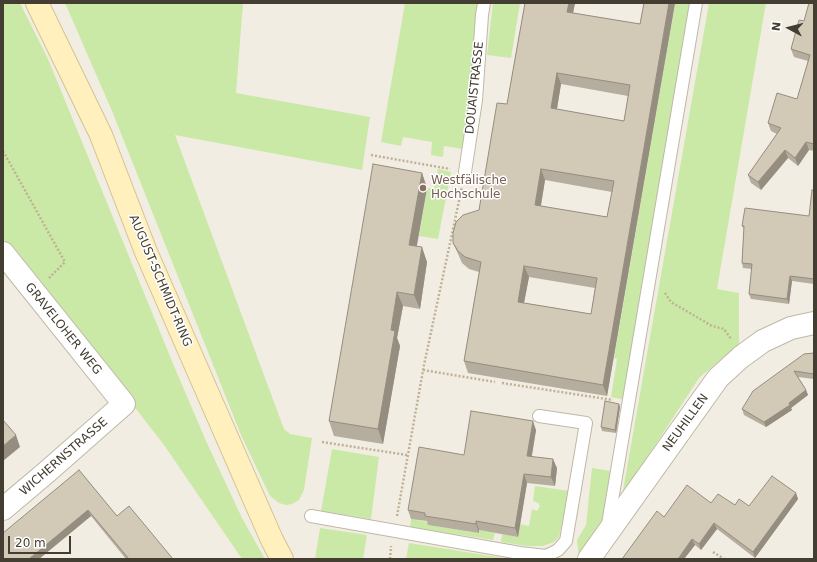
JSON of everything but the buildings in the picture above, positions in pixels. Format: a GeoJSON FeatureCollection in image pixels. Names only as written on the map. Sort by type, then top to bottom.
{"type":"FeatureCollection","features":[{"type":"Feature","properties":{"kind":"main road","name":"AUGUST-SCHMIDT-RING"},"geometry":{"type":"LineString","coordinates":[[37,3],[101,135],[146,252],[272,540],[282,559]]}},
{"type":"Feature","properties":{"kind":"street","name":"GRAVELOHER WEG"},"geometry":{"type":"LineString","coordinates":[[3,253],[124,404]]}},
{"type":"Feature","properties":{"kind":"street","name":"NEUHILLEN"},"geometry":{"type":"LineString","coordinates":[[589,559],[718,378],[741,357],[763,342],[791,328],[814,323]]}},
{"type":"Feature","properties":{"kind":"street","name":"WICHERNSTRASSE"},"geometry":{"type":"LineString","coordinates":[[3,509],[48,472],[124,404]]}},
{"type":"Feature","properties":{"kind":"lane","name":"DOUAISTRASSE"},"geometry":{"type":"LineString","coordinates":[[465,172],[476,100],[484,3]]}},
{"type":"Feature","properties":{"kind":"lane"},"geometry":{"type":"LineString","coordinates":[[607,533],[696,3]]}},
{"type":"Feature","properties":{"kind":"lane"},"geometry":{"type":"LineString","coordinates":[[311,516],[520,553],[546,556],[558,550],[566,541],[586,423],[539,416]]}},
{"type":"Feature","properties":{"kind":"path"},"geometry":{"type":"LineString","coordinates":[[3,151],[65,262],[34,293]]}},
{"type":"Feature","properties":{"kind":"path"},"geometry":{"type":"LineString","coordinates":[[371,155],[465,172],[423,370],[398,509]]}},
{"type":"Feature","properties":{"kind":"path"},"geometry":{"type":"LineString","coordinates":[[650,282],[662,289],[671,302],[712,326],[724,329]]}},
{"type":"Feature","properties":{"kind":"path"},"geometry":{"type":"LineString","coordinates":[[423,370],[495,382]]}},
{"type":"Feature","properties":{"kind":"path"},"geometry":{"type":"LineString","coordinates":[[502,383],[629,403]]}},
{"type":"Feature","properties":{"kind":"path"},"geometry":{"type":"LineString","coordinates":[[322,442],[407,455]]}},
{"type":"Feature","properties":{"kind":"path"},"geometry":{"type":"LineString","coordinates":[[390,559],[391,552]]}},
{"type":"Feature","properties":{"kind":"path"},"geometry":{"type":"LineString","coordinates":[[712,552],[724,559]]}},
{"type":"Feature","properties":{"kind":"green space"},"geometry":{"type":"Polygon","coordinates":[[[3,3],[20,3],[48,59],[206,441],[242,518],[265,559],[242,559],[164,445],[3,238],[3,3]]]}},
{"type":"Feature","properties":{"kind":"green space"},"geometry":{"type":"Polygon","coordinates":[[[65,3],[243,3],[236,93],[370,117],[362,170],[175,135],[284,429],[290,434],[312,438],[304,490],[299,500],[292,504],[286,505],[279,503],[270,496],[241,435],[112,111],[65,3]]]}},
{"type":"Feature","properties":{"kind":"green space"},"geometry":{"type":"Polygon","coordinates":[[[405,3],[480,3],[463,149],[444,146],[443,157],[431,155],[432,142],[403,137],[401,146],[381,142],[405,3]]]}},
{"type":"Feature","properties":{"kind":"green space"},"geometry":{"type":"Polygon","coordinates":[[[493,3],[520,3],[511,58],[487,55],[493,3]]]}},
{"type":"Feature","properties":{"kind":"green space"},"geometry":{"type":"Polygon","coordinates":[[[675,3],[692,3],[625,400],[611,397],[617,359],[614,358],[675,3]]]}},
{"type":"Feature","properties":{"kind":"green space"},"geometry":{"type":"Polygon","coordinates":[[[709,3],[766,3],[717,289],[739,293],[739,344],[699,378],[622,496],[709,3]]]}},
{"type":"Feature","properties":{"kind":"green space"},"geometry":{"type":"Polygon","coordinates":[[[438,169],[451,172],[438,239],[419,236],[427,188],[434,188],[438,169]]]}},
{"type":"Feature","properties":{"kind":"green space"},"geometry":{"type":"Polygon","coordinates":[[[617,433],[619,433],[602,527],[579,559],[577,540],[586,525],[592,468],[611,471],[617,433]]]}},
{"type":"Feature","properties":{"kind":"green space"},"geometry":{"type":"Polygon","coordinates":[[[332,449],[379,457],[371,519],[321,511],[332,449]]]}},
{"type":"Feature","properties":{"kind":"green space"},"geometry":{"type":"Polygon","coordinates":[[[535,486],[569,491],[559,537],[554,542],[543,546],[527,546],[501,542],[502,534],[518,537],[520,524],[529,526],[532,509],[537,511],[540,506],[538,503],[533,501],[535,486]]]}},
{"type":"Feature","properties":{"kind":"green space"},"geometry":{"type":"Polygon","coordinates":[[[411,519],[429,522],[428,525],[479,533],[479,530],[495,533],[493,540],[410,527],[411,519]]]}},
{"type":"Feature","properties":{"kind":"green space"},"geometry":{"type":"Polygon","coordinates":[[[320,528],[367,535],[363,559],[315,559],[320,528]]]}},
{"type":"Feature","properties":{"kind":"green space"},"geometry":{"type":"Polygon","coordinates":[[[409,543],[510,559],[406,559],[409,543]]]}},
{"type":"Feature","properties":{"kind":"place","name":"Westfälische Hochschule"},"geometry":{"type":"Point","coordinates":[423,188]}}]}
